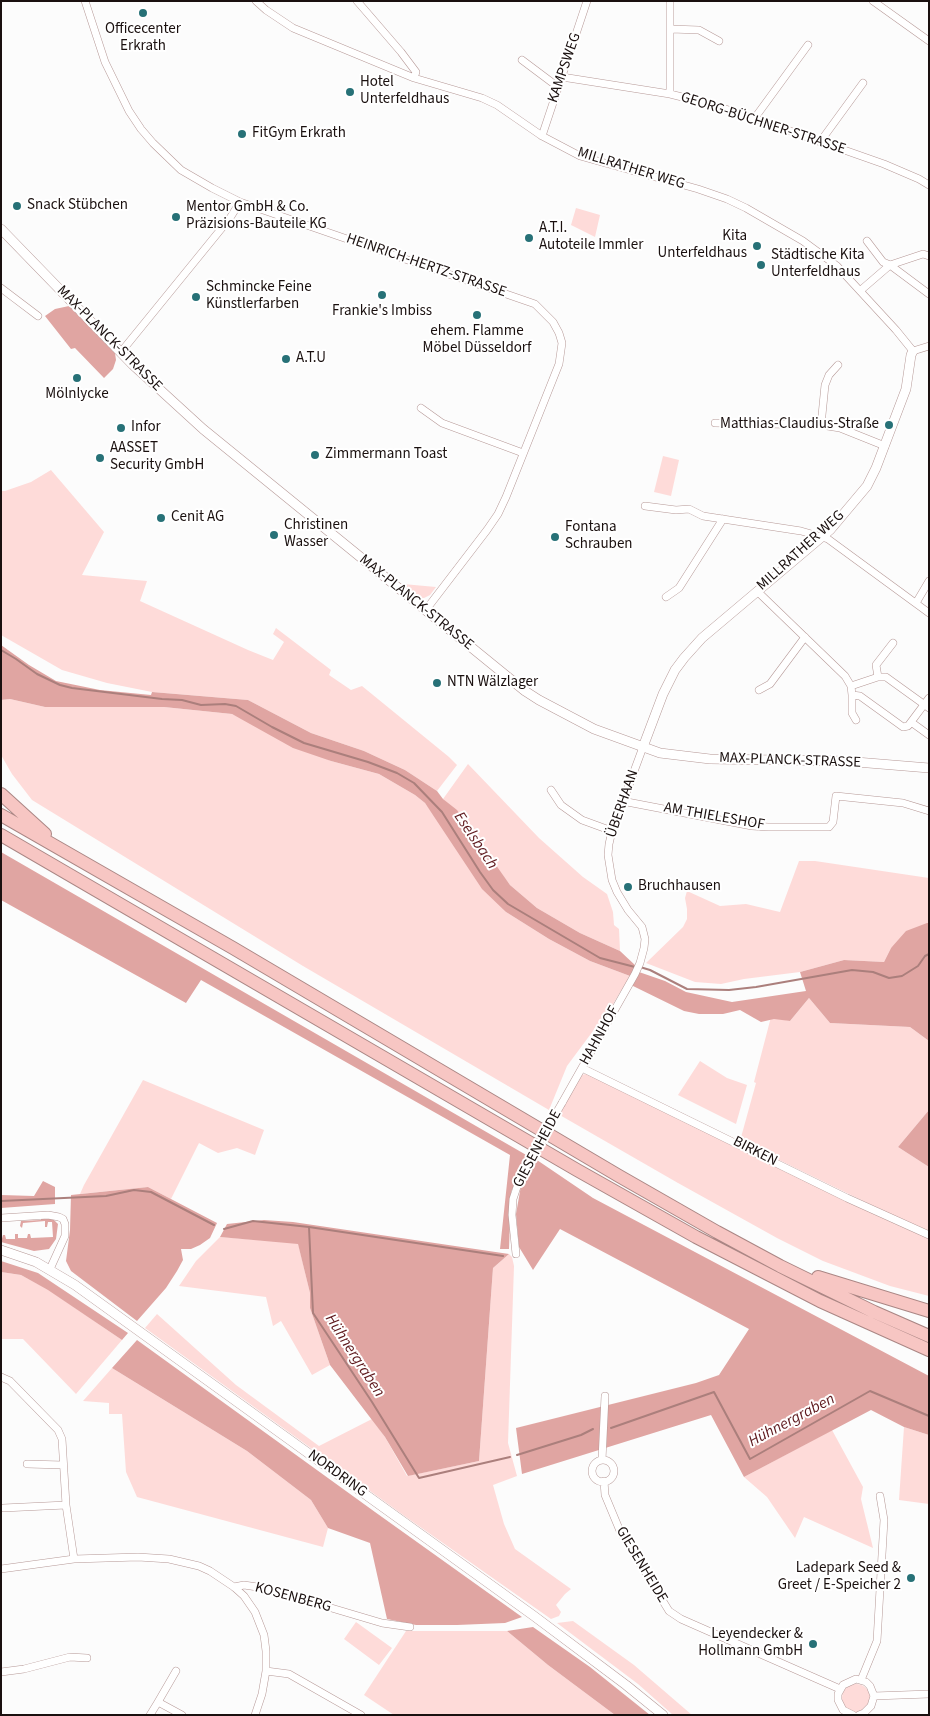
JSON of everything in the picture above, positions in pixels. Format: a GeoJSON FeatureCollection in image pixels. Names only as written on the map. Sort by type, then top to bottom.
{"type":"FeatureCollection","features":[{"type":"Feature","properties":{"kind":"highway"},"geometry":{"type":"LineString","coordinates":[[1,794],[14,808],[69,855]]}},
{"type":"Feature","properties":{"kind":"highway"},"geometry":{"type":"LineString","coordinates":[[1,815],[233,948],[619,1176],[780,1266],[874,1312],[929,1336]]}},
{"type":"Feature","properties":{"kind":"highway"},"geometry":{"type":"LineString","coordinates":[[1,835],[608,1188],[756,1269],[929,1350]]}},
{"type":"Feature","properties":{"kind":"highway"},"geometry":{"type":"LineString","coordinates":[[1,840],[41,858]]}},
{"type":"Feature","properties":{"kind":"highway"},"geometry":{"type":"LineString","coordinates":[[780,1266],[929,1312]]}},
{"type":"Feature","properties":{"kind":"highway"},"geometry":{"type":"LineString","coordinates":[[903,1339],[929,1356]]}},
{"type":"Feature","properties":{"kind":"street","name":"HEINRICH-HERTZ-STRASSE"},"geometry":{"type":"LineString","coordinates":[[85,1],[105,62],[115,85],[141,129],[177,166],[212,188],[240,202],[536,304],[545,312],[559,333],[562,344],[559,364],[506,497],[495,519],[425,611]]}},
{"type":"Feature","properties":{"kind":"street","name":"MILLRATHER WEG"},"geometry":{"type":"LineString","coordinates":[[256,1],[292,28],[414,78],[482,98],[497,105],[542,136],[580,156],[698,189],[728,199],[746,208],[823,254],[861,290],[913,351],[906,389],[885,446],[867,486],[822,537],[702,638],[675,670],[663,694],[643,747]]}},
{"type":"Feature","properties":{"kind":"street"},"geometry":{"type":"LineString","coordinates":[[356,1],[401,52],[416,72],[414,78]]}},
{"type":"Feature","properties":{"kind":"street","name":"KAMPSWEG"},"geometry":{"type":"LineString","coordinates":[[542,136],[587,1]]}},
{"type":"Feature","properties":{"kind":"street"},"geometry":{"type":"LineString","coordinates":[[670,1],[670,94]]}},
{"type":"Feature","properties":{"kind":"street"},"geometry":{"type":"LineString","coordinates":[[874,1],[929,41]]}},
{"type":"Feature","properties":{"kind":"street"},"geometry":{"type":"LineString","coordinates":[[671,29],[698,30],[719,41]]}},
{"type":"Feature","properties":{"kind":"street"},"geometry":{"type":"LineString","coordinates":[[754,119],[808,45]]}},
{"type":"Feature","properties":{"kind":"street"},"geometry":{"type":"LineString","coordinates":[[522,60],[558,87]]}},
{"type":"Feature","properties":{"kind":"street","name":"GEORG-BÜCHNER-STRASSE"},"geometry":{"type":"LineString","coordinates":[[562,77],[670,94],[702,102],[884,164],[929,185]]}},
{"type":"Feature","properties":{"kind":"street"},"geometry":{"type":"LineString","coordinates":[[820,142],[863,83]]}},
{"type":"Feature","properties":{"kind":"street"},"geometry":{"type":"LineString","coordinates":[[121,352],[224,226],[240,202]]}},
{"type":"Feature","properties":{"kind":"street","name":"MAX-PLANCK-STRASSE"},"geometry":{"type":"LineString","coordinates":[[1,229],[121,352],[203,430],[525,692],[588,726],[660,753],[710,759],[839,761],[929,768]]}},
{"type":"Feature","properties":{"kind":"street"},"geometry":{"type":"LineString","coordinates":[[867,241],[883,262],[890,265],[929,294]]}},
{"type":"Feature","properties":{"kind":"street"},"geometry":{"type":"LineString","coordinates":[[861,290],[890,265],[923,254],[929,256]]}},
{"type":"Feature","properties":{"kind":"street"},"geometry":{"type":"LineString","coordinates":[[1,288],[38,316]]}},
{"type":"Feature","properties":{"kind":"street"},"geometry":{"type":"LineString","coordinates":[[913,351],[929,346]]}},
{"type":"Feature","properties":{"kind":"street"},"geometry":{"type":"LineString","coordinates":[[821,425],[825,385],[829,375],[838,365]]}},
{"type":"Feature","properties":{"kind":"street"},"geometry":{"type":"LineString","coordinates":[[421,408],[442,423],[523,453]]}},
{"type":"Feature","properties":{"kind":"street"},"geometry":{"type":"LineString","coordinates":[[715,423],[821,425],[840,428],[885,446]]}},
{"type":"Feature","properties":{"kind":"street"},"geometry":{"type":"LineString","coordinates":[[644,506],[676,510],[689,508],[703,516],[801,531],[828,539],[929,613]]}},
{"type":"Feature","properties":{"kind":"street"},"geometry":{"type":"LineString","coordinates":[[666,597],[679,588],[723,519]]}},
{"type":"Feature","properties":{"kind":"street"},"geometry":{"type":"LineString","coordinates":[[916,603],[929,581]]}},
{"type":"Feature","properties":{"kind":"street"},"geometry":{"type":"LineString","coordinates":[[757,591],[838,668],[851,686],[852,713],[856,720]]}},
{"type":"Feature","properties":{"kind":"street"},"geometry":{"type":"LineString","coordinates":[[759,690],[770,684],[806,637]]}},
{"type":"Feature","properties":{"kind":"street"},"geometry":{"type":"LineString","coordinates":[[878,677],[876,665],[893,643]]}},
{"type":"Feature","properties":{"kind":"street"},"geometry":{"type":"LineString","coordinates":[[851,686],[878,677],[886,678],[926,706]]}},
{"type":"Feature","properties":{"kind":"street"},"geometry":{"type":"LineString","coordinates":[[852,695],[860,696],[903,727],[908,726],[926,706],[929,698]]}},
{"type":"Feature","properties":{"kind":"street"},"geometry":{"type":"LineString","coordinates":[[911,722],[926,733],[929,724]]}},
{"type":"Feature","properties":{"kind":"street","name":"ÜBERHAAN"},"geometry":{"type":"LineString","coordinates":[[639,966],[645,938],[642,927],[620,898],[612,880],[608,855],[612,832],[622,801],[643,747]]}},
{"type":"Feature","properties":{"kind":"street"},"geometry":{"type":"LineString","coordinates":[[551,790],[561,805],[582,820],[612,832]]}},
{"type":"Feature","properties":{"kind":"street","name":"AM THIELESHOF"},"geometry":{"type":"LineString","coordinates":[[622,801],[768,827],[829,827],[833,822],[836,796],[903,803],[929,811]]}},
{"type":"Feature","properties":{"kind":"street","name":"HAHNHOF"},"geometry":{"type":"LineString","coordinates":[[562,1103],[639,966]]}},
{"type":"Feature","properties":{"kind":"street","name":"BIRKEN"},"geometry":{"type":"LineString","coordinates":[[582,1068],[847,1198],[929,1235]]}},
{"type":"Feature","properties":{"kind":"street","name":"GIESENHEIDE"},"geometry":{"type":"LineString","coordinates":[[516,1254],[512,1215],[513,1199],[522,1172],[562,1103]]}},
{"type":"Feature","properties":{"kind":"street"},"geometry":{"type":"LineString","coordinates":[[1,1218],[48,1215],[59,1217],[63,1220],[65,1224],[64,1236],[50,1269]]}},
{"type":"Feature","properties":{"kind":"street","name":"NORDRING"},"geometry":{"type":"LineString","coordinates":[[1,1250],[25,1257],[50,1269],[101,1304],[534,1616],[626,1685],[662,1715]]}},
{"type":"Feature","properties":{"kind":"street"},"geometry":{"type":"LineString","coordinates":[[1,1377],[10,1381],[58,1430],[62,1439],[66,1505],[74,1559]]}},
{"type":"Feature","properties":{"kind":"street"},"geometry":{"type":"LineString","coordinates":[[602,1460],[605,1396]]}},
{"type":"Feature","properties":{"kind":"street"},"geometry":{"type":"LineString","coordinates":[[602,1460],[609,1462],[613,1468],[612,1475],[604,1482],[597,1480],[592,1471],[596,1462],[602,1460]]}},
{"type":"Feature","properties":{"kind":"street"},"geometry":{"type":"LineString","coordinates":[[27,1464],[63,1465]]}},
{"type":"Feature","properties":{"kind":"street","name":"GIESENHEIDE"},"geometry":{"type":"LineString","coordinates":[[604,1482],[605,1494],[620,1531],[669,1611],[681,1619],[840,1689]]}},
{"type":"Feature","properties":{"kind":"street"},"geometry":{"type":"LineString","coordinates":[[861,1680],[877,1640],[884,1520],[880,1496]]}},
{"type":"Feature","properties":{"kind":"street"},"geometry":{"type":"LineString","coordinates":[[3,1508],[66,1505]]}},
{"type":"Feature","properties":{"kind":"street","name":"KOSENBERG"},"geometry":{"type":"LineString","coordinates":[[1,1569],[74,1559],[138,1557],[168,1559],[199,1566],[234,1587],[244,1585],[264,1588],[382,1623],[410,1627]]}},
{"type":"Feature","properties":{"kind":"street"},"geometry":{"type":"LineString","coordinates":[[234,1587],[244,1596],[260,1623],[266,1652],[266,1671],[262,1694],[255,1715]]}},
{"type":"Feature","properties":{"kind":"street"},"geometry":{"type":"LineString","coordinates":[[1,1672],[24,1669],[70,1657],[87,1658]]}},
{"type":"Feature","properties":{"kind":"street"},"geometry":{"type":"LineString","coordinates":[[150,1715],[176,1671]]}},
{"type":"Feature","properties":{"kind":"street"},"geometry":{"type":"LineString","coordinates":[[266,1671],[288,1674],[361,1715]]}},
{"type":"Feature","properties":{"kind":"street"},"geometry":{"type":"LineString","coordinates":[[853,1715],[843,1710],[838,1700],[840,1689],[847,1682],[856,1679],[870,1686],[874,1696],[872,1706],[863,1714]]}},
{"type":"Feature","properties":{"kind":"street"},"geometry":{"type":"LineString","coordinates":[[874,1696],[929,1694]]}},
{"type":"Feature","properties":{"kind":"street"},"geometry":{"type":"LineString","coordinates":[[158,1702],[182,1715]]}},
{"type":"Feature","properties":{"kind":"shaded area"},"geometry":{"type":"Polygon","coordinates":[[[576,208],[600,215],[595,237],[571,225],[576,208]]]}},
{"type":"Feature","properties":{"kind":"shaded area"},"geometry":{"type":"Polygon","coordinates":[[[69,306],[115,353],[116,360],[113,369],[104,378],[75,348],[71,349],[45,316],[55,309],[69,306]]]}},
{"type":"Feature","properties":{"kind":"shaded area"},"geometry":{"type":"Polygon","coordinates":[[[663,456],[679,460],[671,496],[654,492],[663,456]]]}},
{"type":"Feature","properties":{"kind":"shaded area"},"geometry":{"type":"Polygon","coordinates":[[[51,470],[104,532],[82,575],[147,581],[140,601],[273,660],[284,642],[273,634],[276,628],[331,670],[329,675],[351,690],[362,686],[457,765],[437,791],[405,770],[364,751],[311,733],[248,700],[152,692],[107,683],[62,670],[1,635],[1,491],[31,482],[51,470]]]}},
{"type":"Feature","properties":{"kind":"shaded area"},"geometry":{"type":"Polygon","coordinates":[[[403,584],[436,587],[430,595],[422,599],[403,584]]]}},
{"type":"Feature","properties":{"kind":"shaded area"},"geometry":{"type":"Polygon","coordinates":[[[1,645],[56,681],[100,690],[151,695],[152,692],[248,700],[311,733],[364,751],[405,770],[437,791],[443,799],[457,810],[510,885],[537,908],[580,933],[620,951],[636,966],[630,976],[590,961],[549,939],[506,912],[482,889],[425,803],[379,774],[293,748],[232,714],[164,707],[45,707],[10,699],[1,700],[1,645]]]}},
{"type":"Feature","properties":{"kind":"shaded area"},"geometry":{"type":"Polygon","coordinates":[[[10,699],[45,707],[164,707],[232,714],[331,761],[379,774],[425,803],[506,912],[549,939],[590,961],[630,976],[613,1004],[567,1066],[549,1110],[303,966],[32,800],[12,774],[1,755],[1,700],[10,699]]]}},
{"type":"Feature","properties":{"kind":"shaded area"},"geometry":{"type":"Polygon","coordinates":[[[468,764],[539,838],[583,877],[607,894],[613,912],[614,925],[619,929],[620,951],[580,933],[537,908],[510,885],[443,799],[468,764]]]}},
{"type":"Feature","properties":{"kind":"shaded area"},"geometry":{"type":"Polygon","coordinates":[[[1,852],[528,1156],[511,1192],[509,1249],[500,1249],[510,1155],[201,980],[186,1003],[1,900],[1,852]]]}},
{"type":"Feature","properties":{"kind":"shaded area"},"geometry":{"type":"Polygon","coordinates":[[[799,861],[815,861],[929,878],[929,923],[891,948],[884,962],[844,960],[800,972],[721,984],[695,982],[646,963],[683,927],[687,919],[685,898],[687,891],[720,906],[746,904],[780,912],[799,861]]]}},
{"type":"Feature","properties":{"kind":"shaded area"},"geometry":{"type":"Polygon","coordinates":[[[929,923],[929,1041],[910,1027],[830,1023],[809,998],[790,1021],[774,1019],[761,1022],[740,1010],[723,1014],[699,1014],[684,1011],[631,985],[639,972],[665,981],[686,992],[732,1002],[806,991],[800,972],[844,960],[884,962],[891,948],[906,931],[929,923]]]}},
{"type":"Feature","properties":{"kind":"shaded area"},"geometry":{"type":"Polygon","coordinates":[[[809,998],[830,1023],[910,1027],[929,1041],[929,1110],[898,1147],[929,1167],[929,1233],[740,1141],[771,1017],[790,1021],[809,998]]]}},
{"type":"Feature","properties":{"kind":"shaded area"},"geometry":{"type":"Polygon","coordinates":[[[700,1061],[727,1078],[747,1085],[736,1124],[678,1095],[700,1061]]]}},
{"type":"Feature","properties":{"kind":"shaded area"},"geometry":{"type":"Polygon","coordinates":[[[589,1073],[929,1237],[929,1296],[890,1286],[823,1261],[777,1238],[558,1114],[582,1075],[589,1073]]]}},
{"type":"Feature","properties":{"kind":"shaded area"},"geometry":{"type":"Polygon","coordinates":[[[143,1080],[264,1130],[255,1155],[237,1148],[218,1153],[199,1143],[171,1199],[148,1187],[80,1194],[143,1080]]]}},
{"type":"Feature","properties":{"kind":"shaded area"},"geometry":{"type":"Polygon","coordinates":[[[929,1110],[929,1167],[898,1147],[929,1110]]]}},
{"type":"Feature","properties":{"kind":"shaded area"},"geometry":{"type":"Polygon","coordinates":[[[534,1158],[593,1198],[929,1376],[929,1435],[904,1427],[871,1410],[744,1477],[711,1415],[522,1474],[516,1428],[696,1383],[719,1375],[749,1329],[560,1229],[533,1270],[519,1247],[516,1214],[522,1180],[534,1158]]]}},
{"type":"Feature","properties":{"kind":"shaded area"},"geometry":{"type":"Polygon","coordinates":[[[43,1181],[55,1187],[55,1204],[1,1208],[1,1195],[34,1196],[43,1181]]]}},
{"type":"Feature","properties":{"kind":"shaded area"},"geometry":{"type":"Polygon","coordinates":[[[148,1187],[217,1223],[210,1238],[191,1249],[181,1249],[183,1260],[177,1271],[166,1288],[137,1321],[71,1271],[66,1261],[70,1230],[71,1195],[148,1187]]]}},
{"type":"Feature","properties":{"kind":"shaded area"},"geometry":{"type":"Polygon","coordinates":[[[41,1218],[53,1219],[58,1224],[56,1239],[49,1249],[34,1251],[1,1242],[3,1235],[5,1235],[6,1239],[15,1239],[15,1234],[18,1234],[18,1238],[27,1238],[28,1234],[30,1234],[31,1238],[53,1237],[52,1222],[48,1222],[47,1227],[45,1227],[45,1221],[23,1223],[22,1228],[20,1226],[21,1221],[41,1220],[41,1218]]]}},
{"type":"Feature","properties":{"kind":"shaded area"},"geometry":{"type":"Polygon","coordinates":[[[264,1220],[293,1222],[509,1254],[493,1268],[479,1461],[408,1476],[385,1437],[330,1365],[310,1308],[310,1293],[298,1244],[220,1237],[227,1224],[264,1220]]]}},
{"type":"Feature","properties":{"kind":"shaded area"},"geometry":{"type":"Polygon","coordinates":[[[220,1237],[298,1243],[310,1293],[310,1308],[330,1365],[312,1375],[281,1321],[273,1326],[266,1297],[179,1286],[196,1261],[220,1237]]]}},
{"type":"Feature","properties":{"kind":"shaded area"},"geometry":{"type":"Polygon","coordinates":[[[509,1254],[512,1257],[514,1266],[508,1443],[517,1476],[493,1485],[504,1524],[515,1549],[571,1589],[556,1605],[561,1612],[559,1616],[551,1619],[406,1517],[145,1328],[157,1314],[236,1385],[319,1446],[372,1419],[385,1437],[407,1476],[479,1461],[493,1268],[509,1254]]]}},
{"type":"Feature","properties":{"kind":"shaded area"},"geometry":{"type":"Polygon","coordinates":[[[1,1261],[38,1273],[128,1333],[122,1340],[48,1290],[21,1275],[1,1272],[1,1261]]]}},
{"type":"Feature","properties":{"kind":"shaded area"},"geometry":{"type":"Polygon","coordinates":[[[1,1272],[21,1275],[49,1290],[122,1340],[76,1394],[23,1339],[1,1339],[1,1272]]]}},
{"type":"Feature","properties":{"kind":"shaded area"},"geometry":{"type":"Polygon","coordinates":[[[137,1340],[522,1617],[505,1623],[457,1625],[416,1625],[387,1619],[370,1543],[328,1528],[311,1500],[247,1451],[112,1368],[137,1340]]]}},
{"type":"Feature","properties":{"kind":"shaded area"},"geometry":{"type":"Polygon","coordinates":[[[112,1368],[247,1451],[311,1500],[328,1528],[323,1547],[137,1497],[126,1472],[122,1414],[109,1414],[109,1403],[83,1401],[112,1368]]]}},
{"type":"Feature","properties":{"kind":"shaded area"},"geometry":{"type":"Polygon","coordinates":[[[904,1427],[929,1435],[929,1504],[899,1500],[904,1427]]]}},
{"type":"Feature","properties":{"kind":"shaded area"},"geometry":{"type":"Polygon","coordinates":[[[832,1430],[863,1487],[861,1499],[873,1548],[804,1517],[795,1538],[767,1497],[744,1477],[832,1430]]]}},
{"type":"Feature","properties":{"kind":"shaded area"},"geometry":{"type":"Polygon","coordinates":[[[573,1621],[634,1665],[692,1715],[673,1715],[638,1684],[557,1623],[573,1621]]]}},
{"type":"Feature","properties":{"kind":"shaded area"},"geometry":{"type":"Polygon","coordinates":[[[356,1622],[392,1648],[379,1665],[344,1639],[356,1622]]]}},
{"type":"Feature","properties":{"kind":"shaded area"},"geometry":{"type":"Polygon","coordinates":[[[533,1627],[590,1667],[650,1715],[615,1715],[548,1665],[507,1631],[533,1627]]]}},
{"type":"Feature","properties":{"kind":"shaded area"},"geometry":{"type":"Polygon","coordinates":[[[406,1631],[507,1631],[548,1665],[615,1715],[394,1715],[364,1695],[406,1631]]]}},
{"type":"Feature","properties":{"kind":"shaded area"},"geometry":{"type":"Polygon","coordinates":[[[856,1684],[866,1688],[870,1698],[866,1708],[856,1712],[846,1708],[842,1698],[846,1688],[856,1684]]]}},
{"type":"Feature","properties":{"kind":"waterway","name":"Eselsbach"},"geometry":{"type":"LineString","coordinates":[[1,650],[37,674],[60,685],[72,688],[182,700],[201,705],[225,704],[236,706],[304,743],[368,762],[397,773],[414,783],[442,812],[480,872],[493,890],[508,904],[600,958],[635,967]]}},
{"type":"Feature","properties":{"kind":"waterway","name":"Eselsbach"},"geometry":{"type":"LineString","coordinates":[[640,967],[650,970],[687,989],[729,990],[852,970],[873,972],[889,978],[902,976],[918,966],[925,956],[929,954]]}},
{"type":"Feature","properties":{"kind":"waterway","name":"Hühnergraben"},"geometry":{"type":"LineString","coordinates":[[1,1201],[106,1196],[134,1190],[151,1192],[214,1225]]}},
{"type":"Feature","properties":{"kind":"waterway","name":"Hühnergraben"},"geometry":{"type":"LineString","coordinates":[[224,1229],[253,1221],[309,1227],[313,1313],[372,1402],[419,1478],[510,1457]]}},
{"type":"Feature","properties":{"kind":"waterway"},"geometry":{"type":"LineString","coordinates":[[309,1227],[503,1256]]}},
{"type":"Feature","properties":{"kind":"waterway","name":"Hühnergraben"},"geometry":{"type":"LineString","coordinates":[[611,1428],[714,1392],[750,1459],[870,1391],[929,1416]]}},
{"type":"Feature","properties":{"kind":"waterway","name":"Hühnergraben"},"geometry":{"type":"LineString","coordinates":[[517,1455],[581,1435],[593,1429]]}},
{"type":"Feature","properties":{"kind":"place","name":"Officecenter Erkrath"},"geometry":{"type":"Point","coordinates":[143,13]}},
{"type":"Feature","properties":{"kind":"place","name":"Hotel Unterfeldhaus"},"geometry":{"type":"Point","coordinates":[350,92]}},
{"type":"Feature","properties":{"kind":"place","name":"FitGym Erkrath"},"geometry":{"type":"Point","coordinates":[242,134]}},
{"type":"Feature","properties":{"kind":"place","name":"Snack Stübchen"},"geometry":{"type":"Point","coordinates":[17,206]}},
{"type":"Feature","properties":{"kind":"place","name":"Mentor GmbH & Co. Präzisions-Bauteile KG"},"geometry":{"type":"Point","coordinates":[176,217]}},
{"type":"Feature","properties":{"kind":"place","name":"A.T.I. Autoteile Immler"},"geometry":{"type":"Point","coordinates":[529,238]}},
{"type":"Feature","properties":{"kind":"place","name":"Kita Unterfeldhaus"},"geometry":{"type":"Point","coordinates":[757,246]}},
{"type":"Feature","properties":{"kind":"place","name":"Städtische Kita Unterfeldhaus"},"geometry":{"type":"Point","coordinates":[761,265]}},
{"type":"Feature","properties":{"kind":"place","name":"Frankie's Imbiss"},"geometry":{"type":"Point","coordinates":[382,295]}},
{"type":"Feature","properties":{"kind":"place","name":"Schmincke Feine Künstlerfarben"},"geometry":{"type":"Point","coordinates":[196,297]}},
{"type":"Feature","properties":{"kind":"place","name":"ehem. Flamme Möbel Düsseldorf"},"geometry":{"type":"Point","coordinates":[477,315]}},
{"type":"Feature","properties":{"kind":"place","name":"A.T.U"},"geometry":{"type":"Point","coordinates":[286,359]}},
{"type":"Feature","properties":{"kind":"place","name":"Mölnlycke"},"geometry":{"type":"Point","coordinates":[77,378]}},
{"type":"Feature","properties":{"kind":"place","name":"Matthias-Claudius-Straße"},"geometry":{"type":"Point","coordinates":[889,425]}},
{"type":"Feature","properties":{"kind":"place","name":"Infor"},"geometry":{"type":"Point","coordinates":[121,428]}},
{"type":"Feature","properties":{"kind":"place","name":"Zimmermann Toast"},"geometry":{"type":"Point","coordinates":[315,455]}},
{"type":"Feature","properties":{"kind":"place","name":"AASSET Security GmbH"},"geometry":{"type":"Point","coordinates":[100,458]}},
{"type":"Feature","properties":{"kind":"place","name":"Cenit AG"},"geometry":{"type":"Point","coordinates":[161,518]}},
{"type":"Feature","properties":{"kind":"place","name":"Christinen Wasser"},"geometry":{"type":"Point","coordinates":[274,535]}},
{"type":"Feature","properties":{"kind":"place","name":"Fontana Schrauben"},"geometry":{"type":"Point","coordinates":[555,537]}},
{"type":"Feature","properties":{"kind":"place","name":"NTN Wälzlager"},"geometry":{"type":"Point","coordinates":[437,683]}},
{"type":"Feature","properties":{"kind":"place","name":"Bruchhausen"},"geometry":{"type":"Point","coordinates":[628,887]}},
{"type":"Feature","properties":{"kind":"place","name":"Ladepark Seed & Greet / E-Speicher 2"},"geometry":{"type":"Point","coordinates":[911,1578]}},
{"type":"Feature","properties":{"kind":"place","name":"Leyendecker & Hollmann GmbH"},"geometry":{"type":"Point","coordinates":[813,1644]}}]}
